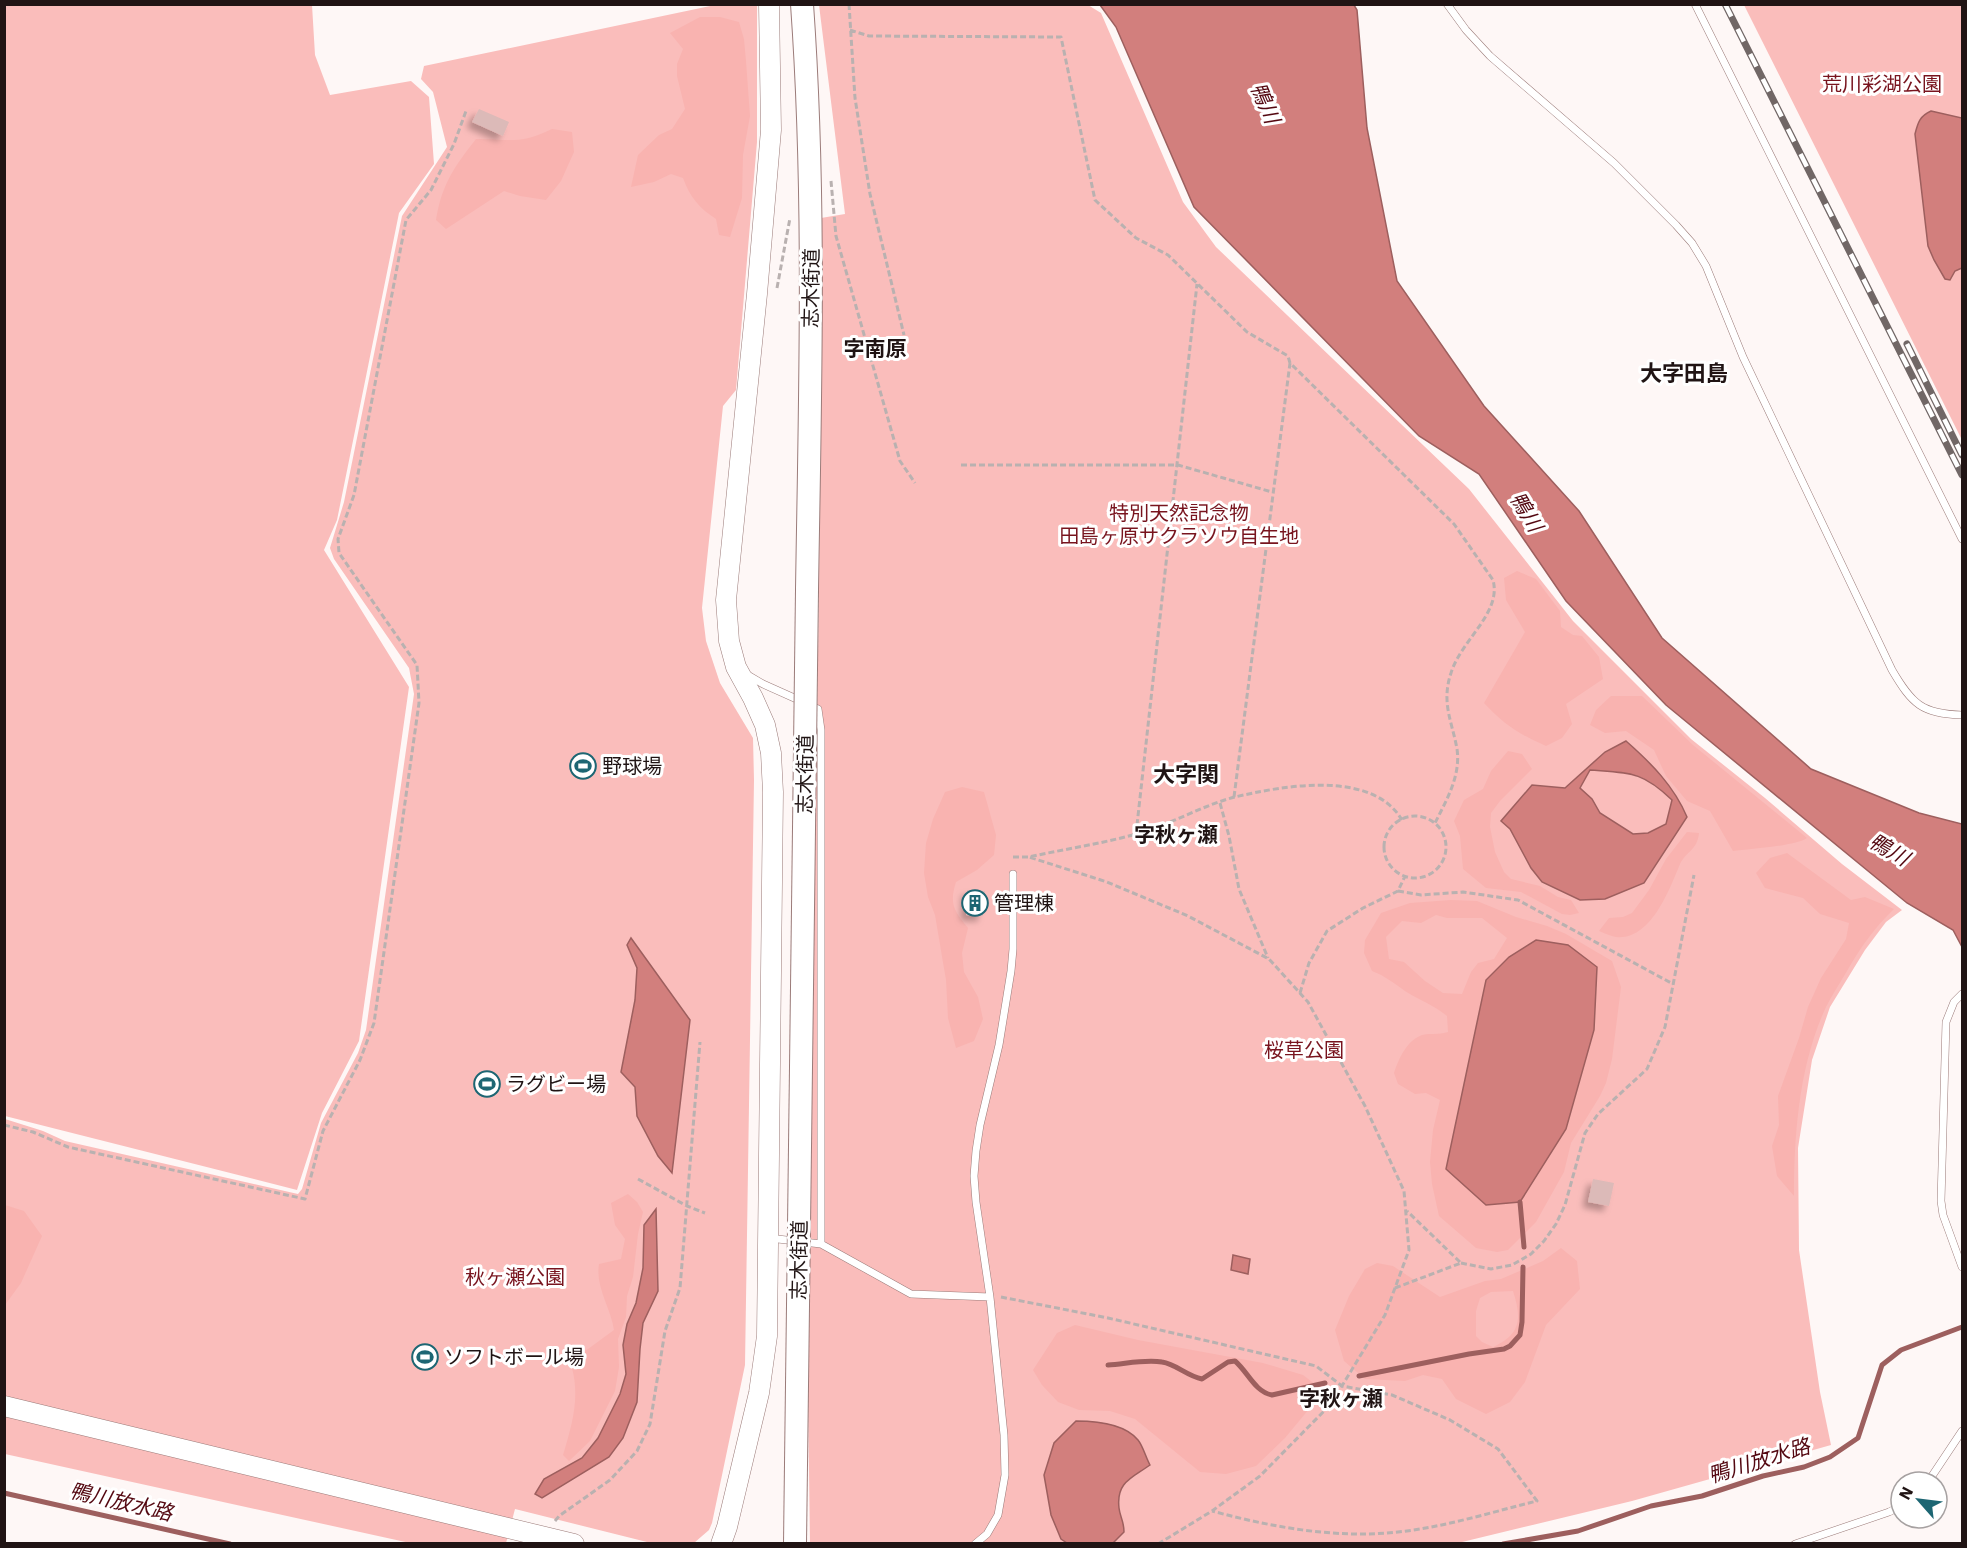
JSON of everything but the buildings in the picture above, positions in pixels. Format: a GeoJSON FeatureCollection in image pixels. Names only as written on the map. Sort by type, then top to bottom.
{"type":"FeatureCollection","features":[{"type":"Feature","properties":{"kind":"main road","name":"志木街道"},"geometry":{"type":"LineString","coordinates":[[795,1544],[812,247],[802,4]]}},
{"type":"Feature","properties":{"kind":"street"},"geometry":{"type":"LineString","coordinates":[[721,1544],[759,1393],[766,1336],[773,952],[771,753],[765,725],[736,668],[729,640],[726,600],[771,130],[770,4]]}},
{"type":"Feature","properties":{"kind":"street"},"geometry":{"type":"LineString","coordinates":[[4,1406],[574,1544]]}},
{"type":"Feature","properties":{"kind":"lane"},"geometry":{"type":"LineString","coordinates":[[1447,4],[1466,30],[1490,56],[1614,163],[1692,243],[1706,266],[1743,357],[1900,684],[1921,707],[1942,714],[1962,715]]}},
{"type":"Feature","properties":{"kind":"lane"},"geometry":{"type":"LineString","coordinates":[[1695,4],[1962,539]]}},
{"type":"Feature","properties":{"kind":"lane"},"geometry":{"type":"LineString","coordinates":[[736,668],[763,684],[818,709],[821,730],[821,1244]]}},
{"type":"Feature","properties":{"kind":"lane"},"geometry":{"type":"LineString","coordinates":[[975,1544],[987,1534],[998,1515],[1005,1475],[1004,1435],[990,1297],[974,1176],[975,1151],[999,1045],[1011,971],[1013,874]]}},
{"type":"Feature","properties":{"kind":"lane"},"geometry":{"type":"LineString","coordinates":[[1962,994],[1949,1011],[1947,1022],[1941,1188],[1943,1215],[1962,1267]]}},
{"type":"Feature","properties":{"kind":"lane"},"geometry":{"type":"LineString","coordinates":[[769,1238],[821,1244],[911,1294],[990,1297]]}},
{"type":"Feature","properties":{"kind":"lane"},"geometry":{"type":"LineString","coordinates":[[1936,1470],[1962,1431]]}},
{"type":"Feature","properties":{"kind":"lane"},"geometry":{"type":"LineString","coordinates":[[1795,1544],[1889,1512]]}},
{"type":"Feature","properties":{"kind":"path"},"geometry":{"type":"LineString","coordinates":[[849,4],[855,98],[870,194],[904,335]]}},
{"type":"Feature","properties":{"kind":"path"},"geometry":{"type":"LineString","coordinates":[[850,30],[869,36],[1061,37],[1095,200],[1136,238],[1168,255],[1247,332],[1288,356],[1290,363],[1234,797]]}},
{"type":"Feature","properties":{"kind":"path"},"geometry":{"type":"LineString","coordinates":[[4,1125],[33,1132],[68,1147],[304,1199],[323,1131],[360,1060],[374,1023],[419,703],[417,665],[339,553],[338,539],[354,495],[406,220],[431,190],[454,144],[466,111]]}},
{"type":"Feature","properties":{"kind":"path"},"geometry":{"type":"LineString","coordinates":[[831,179],[836,236],[900,461],[915,483]]}},
{"type":"Feature","properties":{"kind":"path"},"geometry":{"type":"LineString","coordinates":[[1137,834],[1197,283]]}},
{"type":"Feature","properties":{"kind":"path"},"geometry":{"type":"LineString","coordinates":[[1290,363],[1454,524],[1493,580],[1496,590],[1489,614],[1463,647],[1450,674],[1447,708],[1456,750],[1457,768],[1449,794],[1435,823]]}},
{"type":"Feature","properties":{"kind":"path"},"geometry":{"type":"LineString","coordinates":[[961,465],[1178,465],[1272,492]]}},
{"type":"Feature","properties":{"kind":"path"},"geometry":{"type":"LineString","coordinates":[[1013,857],[1029,857],[1137,834],[1234,797],[1320,784],[1340,785],[1383,801],[1396,811],[1401,820]]}},
{"type":"Feature","properties":{"kind":"path"},"geometry":{"type":"LineString","coordinates":[[1158,1544],[1212,1511],[1260,1476],[1331,1404],[1385,1315],[1409,1250],[1404,1191],[1365,1106],[1308,1002],[1269,959],[1239,889],[1220,803]]}},
{"type":"Feature","properties":{"kind":"path"},"geometry":{"type":"LineString","coordinates":[[1418,816],[1435,823],[1445,838],[1446,850],[1435,872],[1424,877],[1412,878],[1400,875],[1391,867],[1385,856],[1384,844],[1388,832],[1395,823],[1401,820],[1418,816]]}},
{"type":"Feature","properties":{"kind":"path"},"geometry":{"type":"LineString","coordinates":[[1029,857],[1107,882],[1188,916],[1269,959]]}},
{"type":"Feature","properties":{"kind":"path"},"geometry":{"type":"LineString","coordinates":[[1395,1288],[1461,1263],[1491,1269],[1512,1265],[1532,1254],[1544,1241],[1565,1205],[1585,1133],[1598,1114],[1647,1069],[1665,1027],[1694,875]]}},
{"type":"Feature","properties":{"kind":"path"},"geometry":{"type":"LineString","coordinates":[[1398,891],[1405,876]]}},
{"type":"Feature","properties":{"kind":"path"},"geometry":{"type":"LineString","coordinates":[[1300,993],[1309,963],[1327,931],[1398,891],[1421,895],[1463,892],[1518,900],[1673,984]]}},
{"type":"Feature","properties":{"kind":"path"},"geometry":{"type":"LineString","coordinates":[[552,1525],[559,1516],[610,1480],[637,1450],[650,1424],[665,1331],[680,1288],[700,1042]]}},
{"type":"Feature","properties":{"kind":"path"},"geometry":{"type":"LineString","coordinates":[[638,1179],[687,1206],[705,1213]]}},
{"type":"Feature","properties":{"kind":"path"},"geometry":{"type":"LineString","coordinates":[[1406,1210],[1461,1263]]}},
{"type":"Feature","properties":{"kind":"path"},"geometry":{"type":"LineString","coordinates":[[990,1297],[1009,1298],[1108,1318],[1316,1366],[1342,1386],[1392,1395],[1450,1420],[1498,1449],[1537,1501],[1458,1521],[1398,1532],[1335,1534],[1247,1520],[1212,1511]]}},
{"type":"Feature","properties":{"kind":"green space"},"geometry":{"type":"Polygon","coordinates":[[[4,5],[312,5],[315,55],[330,95],[411,81],[429,97],[434,164],[399,213],[337,520],[324,550],[409,687],[359,1041],[322,1113],[297,1190],[5,1116],[4,5]]]}},
{"type":"Feature","properties":{"kind":"green space","name":"秋ヶ瀬公園"},"geometry":{"type":"Polygon","coordinates":[[[715,5],[757,5],[757,142],[736,390],[723,406],[702,608],[706,641],[720,683],[753,738],[754,780],[745,1365],[709,1530],[694,1543],[651,1543],[515,1509],[506,1543],[410,1543],[5,1454],[5,1119],[43,1131],[65,1141],[298,1194],[302,1189],[321,1123],[358,1053],[366,1030],[414,694],[409,668],[334,559],[330,548],[344,502],[402,216],[447,147],[433,92],[421,79],[424,66],[715,5]]]}},
{"type":"Feature","properties":{"kind":"green space","name":"桜草公園"},"geometry":{"type":"Polygon","coordinates":[[[819,5],[1088,5],[1101,13],[1183,202],[1216,247],[1469,489],[1573,621],[1691,739],[1842,864],[1902,910],[1886,922],[1865,950],[1830,1007],[1812,1060],[1798,1148],[1799,1250],[1820,1392],[1831,1445],[1632,1501],[1458,1543],[810,1544],[807,1324],[819,593],[821,218],[845,214],[819,5]]]}},
{"type":"Feature","properties":{"kind":"green space","name":"荒川彩湖公園"},"geometry":{"type":"Polygon","coordinates":[[[1744,5],[1962,5],[1962,440],[1744,5]]]}},
{"type":"Feature","properties":{"kind":"shaded area"},"geometry":{"type":"Polygon","coordinates":[[[700,17],[720,17],[739,22],[744,39],[750,116],[743,155],[742,198],[730,237],[719,235],[716,219],[696,202],[683,178],[671,174],[654,182],[631,187],[638,155],[659,135],[672,129],[685,109],[677,76],[677,64],[683,49],[670,33],[700,17]]]}},
{"type":"Feature","properties":{"kind":"shaded area"},"geometry":{"type":"Polygon","coordinates":[[[552,129],[572,132],[574,152],[561,181],[546,200],[504,191],[446,229],[436,220],[445,186],[461,158],[476,139],[523,139],[552,129]]]}},
{"type":"Feature","properties":{"kind":"shaded area"},"geometry":{"type":"Polygon","coordinates":[[[1517,571],[1536,579],[1560,611],[1561,627],[1573,635],[1582,636],[1599,657],[1603,679],[1566,704],[1572,724],[1562,738],[1546,746],[1512,728],[1484,703],[1525,632],[1506,600],[1504,578],[1517,571]]]}},
{"type":"Feature","properties":{"kind":"shaded area"},"geometry":{"type":"Polygon","coordinates":[[[1611,696],[1642,696],[1693,745],[1807,838],[1783,845],[1733,851],[1710,811],[1687,801],[1666,776],[1654,750],[1626,731],[1605,733],[1590,725],[1596,710],[1611,696]]]}},
{"type":"Feature","properties":{"kind":"shaded area"},"geometry":{"type":"Polygon","coordinates":[[[1508,751],[1522,754],[1532,769],[1491,813],[1490,827],[1495,852],[1504,872],[1511,879],[1540,886],[1558,897],[1571,900],[1579,913],[1562,914],[1521,892],[1486,888],[1463,869],[1460,836],[1454,821],[1464,800],[1483,789],[1491,771],[1508,751]]]}},
{"type":"Feature","properties":{"kind":"shaded area"},"geometry":{"type":"Polygon","coordinates":[[[962,787],[984,792],[996,835],[994,855],[977,870],[956,882],[954,890],[954,907],[968,928],[962,953],[964,972],[978,997],[983,1019],[974,1041],[956,1048],[948,1018],[946,980],[935,915],[928,897],[924,873],[926,843],[933,819],[945,792],[962,787]]]}},
{"type":"Feature","properties":{"kind":"shaded area"},"geometry":{"type":"Polygon","coordinates":[[[1687,832],[1699,833],[1698,839],[1680,864],[1665,899],[1649,922],[1639,931],[1628,936],[1616,937],[1599,931],[1609,918],[1623,917],[1632,913],[1649,890],[1666,859],[1687,832]]]}},
{"type":"Feature","properties":{"kind":"shaded area"},"geometry":{"type":"Polygon","coordinates":[[[1787,853],[1851,900],[1865,897],[1894,909],[1874,930],[1857,954],[1828,1002],[1817,1029],[1800,1100],[1795,1148],[1794,1196],[1777,1176],[1772,1146],[1779,1125],[1778,1096],[1808,1007],[1821,978],[1846,939],[1849,923],[1820,914],[1803,898],[1765,888],[1756,873],[1770,858],[1787,853]]]}},
{"type":"Feature","properties":{"kind":"shaded area"},"geometry":{"type":"Polygon","coordinates":[[[1477,901],[1516,917],[1547,926],[1566,934],[1612,961],[1621,987],[1612,1059],[1606,1083],[1571,1143],[1564,1172],[1536,1222],[1508,1250],[1497,1252],[1476,1248],[1439,1216],[1430,1162],[1433,1130],[1440,1100],[1426,1093],[1415,1094],[1398,1084],[1394,1073],[1402,1054],[1415,1038],[1421,1035],[1448,1032],[1447,1016],[1372,971],[1364,953],[1365,940],[1381,913],[1410,903],[1477,901]],[[1436,915],[1421,923],[1402,921],[1386,937],[1389,959],[1404,962],[1425,981],[1443,993],[1462,994],[1471,972],[1478,963],[1494,959],[1507,938],[1482,918],[1447,918],[1436,915]],[[1486,980],[1446,1169],[1511,1201],[1520,1202],[1566,1129],[1594,1030],[1486,980]]]}},
{"type":"Feature","properties":{"kind":"shaded area"},"geometry":{"type":"Polygon","coordinates":[[[628,1194],[643,1212],[633,1277],[627,1296],[626,1317],[618,1339],[619,1367],[615,1391],[590,1441],[569,1461],[563,1455],[575,1401],[572,1368],[582,1352],[614,1330],[598,1273],[599,1264],[621,1259],[625,1239],[615,1225],[611,1203],[628,1194]]]}},
{"type":"Feature","properties":{"kind":"shaded area"},"geometry":{"type":"Polygon","coordinates":[[[5,1205],[24,1211],[42,1236],[21,1283],[5,1305],[5,1205]]]}},
{"type":"Feature","properties":{"kind":"shaded area"},"geometry":{"type":"Polygon","coordinates":[[[1561,1248],[1577,1261],[1580,1289],[1546,1325],[1525,1382],[1510,1402],[1486,1414],[1456,1399],[1442,1379],[1423,1375],[1405,1381],[1365,1379],[1344,1361],[1335,1330],[1349,1296],[1365,1269],[1377,1263],[1393,1266],[1440,1297],[1485,1281],[1501,1279],[1543,1261],[1561,1248]],[[1513,1291],[1491,1292],[1480,1298],[1476,1311],[1476,1336],[1482,1342],[1493,1347],[1514,1331],[1517,1325],[1518,1310],[1513,1291]]]}},
{"type":"Feature","properties":{"kind":"shaded area"},"geometry":{"type":"Polygon","coordinates":[[[1075,1325],[1138,1340],[1263,1363],[1303,1375],[1324,1391],[1285,1438],[1256,1466],[1226,1474],[1200,1472],[1135,1419],[1110,1411],[1079,1410],[1058,1402],[1042,1385],[1033,1370],[1057,1333],[1075,1325]]]}},
{"type":"Feature","properties":{"kind":"water","name":"鴨川"},"geometry":{"type":"Polygon","coordinates":[[[1100,5],[1354,5],[1357,10],[1367,128],[1397,281],[1484,406],[1579,511],[1662,638],[1811,769],[1919,813],[1962,824],[1962,947],[1953,930],[1907,903],[1666,705],[1566,601],[1479,474],[1419,436],[1194,207],[1116,27],[1100,5]]]}},
{"type":"Feature","properties":{"kind":"water"},"geometry":{"type":"Polygon","coordinates":[[[1931,111],[1962,118],[1962,268],[1955,271],[1950,280],[1945,279],[1928,246],[1915,134],[1920,120],[1931,111]]]}},
{"type":"Feature","properties":{"kind":"water"},"geometry":{"type":"Polygon","coordinates":[[[1626,741],[1661,776],[1676,795],[1687,817],[1644,883],[1605,899],[1580,900],[1542,882],[1531,868],[1510,829],[1501,821],[1532,785],[1565,788],[1605,752],[1626,741]],[[1590,770],[1580,788],[1592,799],[1600,813],[1633,834],[1648,833],[1666,824],[1672,800],[1662,791],[1635,775],[1590,770]]]}},
{"type":"Feature","properties":{"kind":"water"},"geometry":{"type":"Polygon","coordinates":[[[631,938],[690,1020],[672,1173],[658,1156],[637,1116],[635,1087],[621,1072],[635,1000],[637,968],[627,945],[631,938]]]}},
{"type":"Feature","properties":{"kind":"water"},"geometry":{"type":"Polygon","coordinates":[[[1536,940],[1568,945],[1597,967],[1594,1030],[1566,1129],[1520,1202],[1486,1205],[1446,1169],[1486,980],[1509,957],[1536,940]]]}},
{"type":"Feature","properties":{"kind":"water"},"geometry":{"type":"Polygon","coordinates":[[[656,1209],[658,1291],[643,1323],[637,1402],[623,1438],[609,1457],[542,1498],[535,1494],[544,1479],[582,1458],[598,1438],[620,1394],[626,1374],[623,1345],[627,1324],[636,1303],[643,1268],[644,1225],[656,1209]]]}},
{"type":"Feature","properties":{"kind":"water"},"geometry":{"type":"Polygon","coordinates":[[[1233,1255],[1250,1259],[1248,1274],[1231,1270],[1233,1255]]]}},
{"type":"Feature","properties":{"kind":"water"},"geometry":{"type":"Polygon","coordinates":[[[1076,1421],[1101,1423],[1118,1427],[1132,1434],[1140,1443],[1150,1465],[1131,1477],[1120,1492],[1120,1511],[1124,1532],[1113,1543],[1067,1543],[1061,1539],[1051,1515],[1044,1475],[1054,1443],[1076,1421]]]}},
{"type":"Feature","properties":{"kind":"waterway"},"geometry":{"type":"LineString","coordinates":[[1520,1202],[1524,1247]]}},
{"type":"Feature","properties":{"kind":"waterway"},"geometry":{"type":"LineString","coordinates":[[1359,1376],[1510,1346],[1520,1335],[1523,1267]]}},
{"type":"Feature","properties":{"kind":"waterway","name":"鴨川放水路"},"geometry":{"type":"LineString","coordinates":[[1503,1544],[1578,1531],[1651,1506],[1702,1496],[1763,1476],[1804,1467],[1830,1457],[1858,1438],[1882,1365],[1901,1350],[1962,1327]]}},
{"type":"Feature","properties":{"kind":"waterway"},"geometry":{"type":"LineString","coordinates":[[1108,1365],[1142,1361],[1162,1362],[1202,1379],[1228,1362],[1235,1361],[1256,1386],[1272,1395],[1325,1383]]}},
{"type":"Feature","properties":{"kind":"waterway","name":"鴨川放水路"},"geometry":{"type":"LineString","coordinates":[[4,1493],[230,1544]]}},
{"type":"Feature","properties":{"kind":"railway"},"geometry":{"type":"LineString","coordinates":[[1725,4],[1962,475]]}},
{"type":"Feature","properties":{"kind":"railway"},"geometry":{"type":"LineString","coordinates":[[1907,344],[1962,455]]}},
{"type":"Feature","properties":{"kind":"place","name":"野球場"},"geometry":{"type":"Point","coordinates":[583,766]}},
{"type":"Feature","properties":{"kind":"place","name":"管理棟"},"geometry":{"type":"Point","coordinates":[975,903]}},
{"type":"Feature","properties":{"kind":"place","name":"ラグビー場"},"geometry":{"type":"Point","coordinates":[487,1084]}},
{"type":"Feature","properties":{"kind":"place","name":"ソフトボール場"},"geometry":{"type":"Point","coordinates":[425,1357]}},
{"type":"Feature","properties":{"kind":"district","name":"字南原"},"geometry":{"type":"Point","coordinates":[875,349]}},
{"type":"Feature","properties":{"kind":"district","name":"大字田島"},"geometry":{"type":"Point","coordinates":[1684,373]}},
{"type":"Feature","properties":{"kind":"district","name":"大字関"},"geometry":{"type":"Point","coordinates":[1186,774]}},
{"type":"Feature","properties":{"kind":"district","name":"字秋ヶ瀬"},"geometry":{"type":"Point","coordinates":[1176,835]}},
{"type":"Feature","properties":{"kind":"district","name":"字秋ヶ瀬"},"geometry":{"type":"Point","coordinates":[1341,1399]}},
{"type":"Feature","properties":{"kind":"park label","name":"特別天然記念物 田島ヶ原サクラソウ自生地"},"geometry":{"type":"Point","coordinates":[1179,524]}}]}
